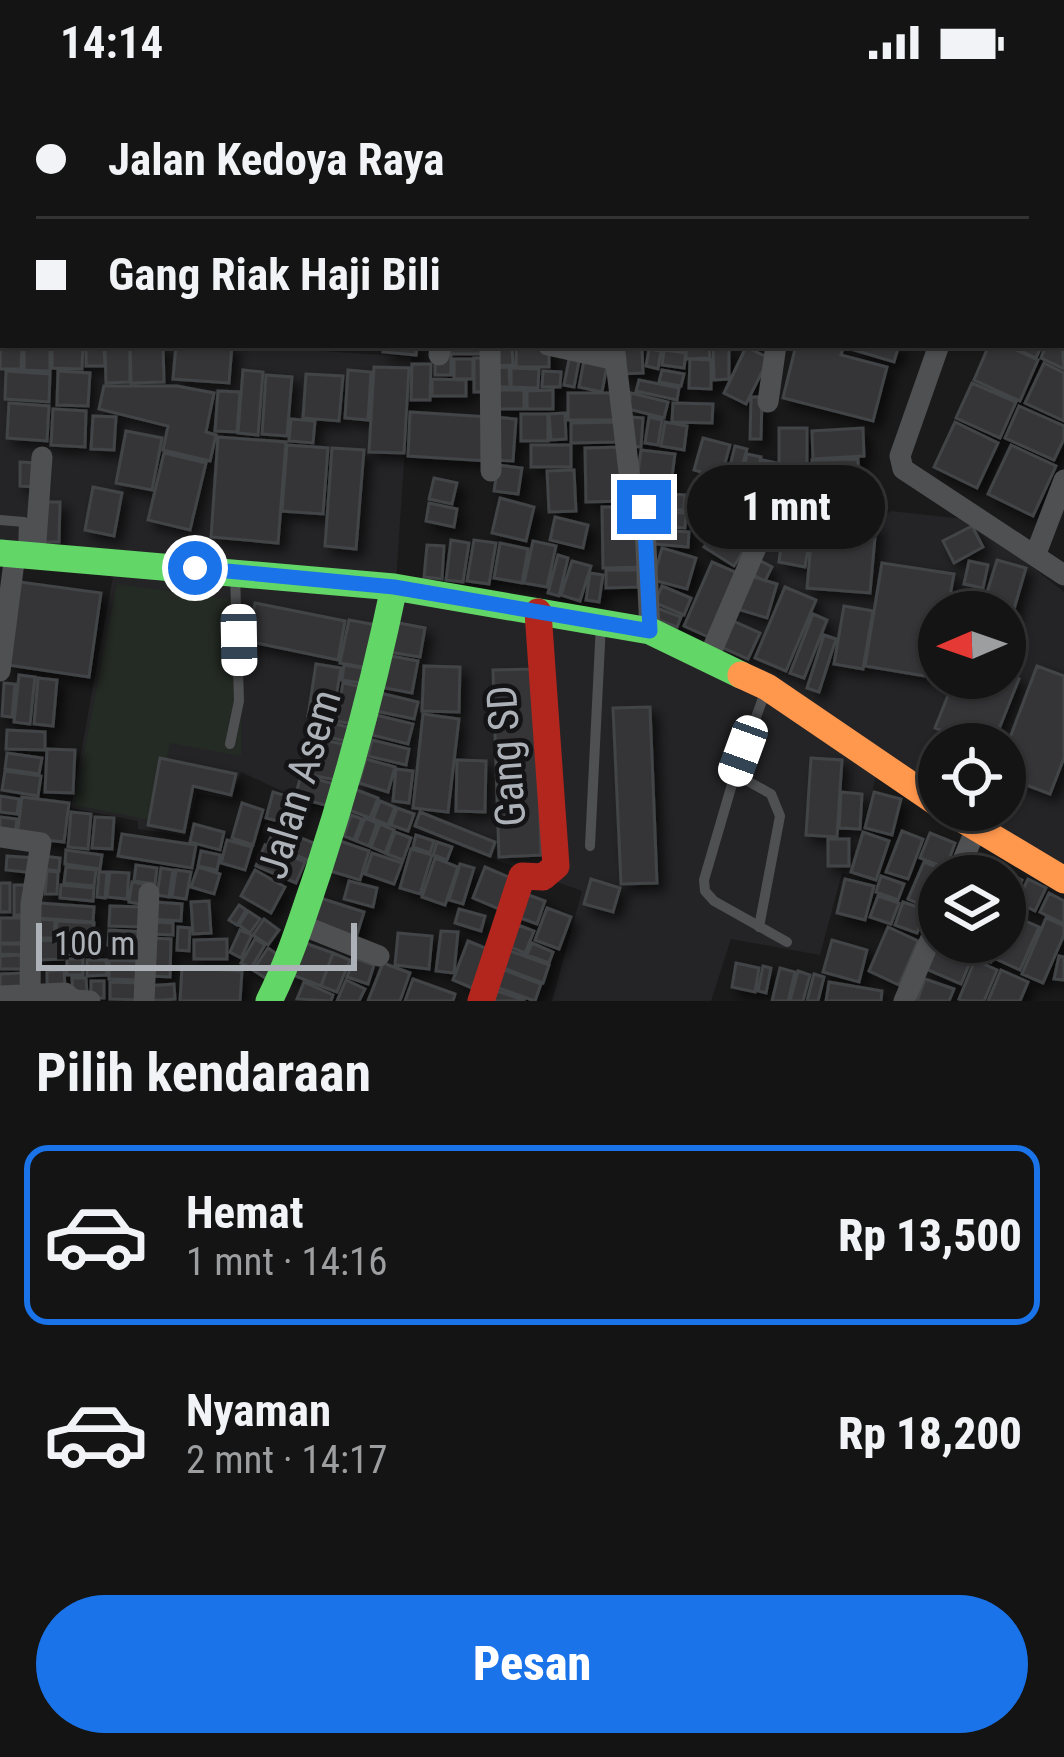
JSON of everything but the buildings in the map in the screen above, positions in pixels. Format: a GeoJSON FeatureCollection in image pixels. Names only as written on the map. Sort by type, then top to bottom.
{"type":"FeatureCollection","features":[{"type":"Feature","properties":{"kind":"street"},"geometry":{"type":"LineString","coordinates":[[490,348],[491,471]]}},
{"type":"Feature","properties":{"kind":"street"},"geometry":{"type":"LineString","coordinates":[[577,348],[615,352],[631,489],[644,505],[650,631]]}},
{"type":"Feature","properties":{"kind":"street"},"geometry":{"type":"LineString","coordinates":[[768,403],[776,348]]}},
{"type":"Feature","properties":{"kind":"street"},"geometry":{"type":"LineString","coordinates":[[938,348],[900,464],[908,474],[1064,575]]}},
{"type":"Feature","properties":{"kind":"street"},"geometry":{"type":"LineString","coordinates":[[0,671],[18,554],[42,458]]}},
{"type":"Feature","properties":{"kind":"street"},"geometry":{"type":"LineString","coordinates":[[1035,556],[1064,480]]}},
{"type":"Feature","properties":{"kind":"street"},"geometry":{"type":"LineString","coordinates":[[709,657],[765,527],[803,523]]}},
{"type":"Feature","properties":{"kind":"street"},"geometry":{"type":"LineString","coordinates":[[18,554],[394,587],[650,631],[767,687],[918,790]]}},
{"type":"Feature","properties":{"kind":"street","name":"Jalan Asem"},"geometry":{"type":"LineString","coordinates":[[269,1001],[286,967],[369,708],[394,587]]}},
{"type":"Feature","properties":{"kind":"street","name":"Gang SD"},"geometry":{"type":"LineString","coordinates":[[481,1001],[522,876],[543,877],[556,866],[538,612]]}},
{"type":"Feature","properties":{"kind":"street"},"geometry":{"type":"LineString","coordinates":[[979,831],[1064,880]]}},
{"type":"Feature","properties":{"kind":"street"},"geometry":{"type":"LineString","coordinates":[[0,838],[41,843],[31,904],[30,995]]}},
{"type":"Feature","properties":{"kind":"street"},"geometry":{"type":"LineString","coordinates":[[144,1001],[149,892]]}},
{"type":"Feature","properties":{"kind":"street"},"geometry":{"type":"LineString","coordinates":[[299,924],[380,956]]}},
{"type":"Feature","properties":{"kind":"street"},"geometry":{"type":"LineString","coordinates":[[904,1001],[920,963]]}},
{"type":"Feature","properties":{"kind":"street"},"geometry":{"type":"LineString","coordinates":[[0,997],[65,993],[74,1000],[89,1001]]}},
{"type":"Feature","properties":{"kind":"lane"},"geometry":{"type":"LineString","coordinates":[[0,520],[25,522],[18,554]]}},
{"type":"Feature","properties":{"kind":"lane"},"geometry":{"type":"LineString","coordinates":[[230,744],[239,701],[235,571]]}},
{"type":"Feature","properties":{"kind":"lane"},"geometry":{"type":"LineString","coordinates":[[590,846],[601,622]]}},
{"type":"Feature","properties":{"kind":"lane"},"geometry":{"type":"LineString","coordinates":[[767,687],[704,880],[705,891],[714,902],[787,942]]}},
{"type":"Feature","properties":{"kind":"lane"},"geometry":{"type":"LineString","coordinates":[[735,775],[772,794],[780,816],[759,927]]}},
{"type":"Feature","properties":{"kind":"shaded area"},"geometry":{"type":"Polygon","coordinates":[[[0,348],[280,348],[411,357],[396,582],[714,648],[767,517],[875,522],[891,511],[973,520],[1064,592],[1064,890],[1026,867],[1026,855],[1006,855],[966,831],[1026,831],[1026,723],[918,723],[918,802],[876,777],[849,875],[842,873],[820,955],[731,939],[711,1001],[552,1001],[582,891],[416,831],[412,835],[295,797],[241,772],[232,799],[197,793],[186,836],[138,829],[138,821],[71,808],[114,571],[0,560],[0,348]]]}},
{"type":"Feature","properties":{"kind":"shaded area"},"geometry":{"type":"Polygon","coordinates":[[[117,584],[241,601],[241,756],[170,743],[155,821],[74,805],[117,584]]]}},
{"type":"Feature","properties":{"kind":"traffic: fast"},"geometry":{"type":"LineString","coordinates":[[0,553],[394,587],[650,631],[741,675]]}},
{"type":"Feature","properties":{"kind":"traffic: fast"},"geometry":{"type":"LineString","coordinates":[[269,1001],[296,937],[340,801],[394,587]]}},
{"type":"Feature","properties":{"kind":"traffic: slow"},"geometry":{"type":"LineString","coordinates":[[741,675],[767,687],[918,790]]}},
{"type":"Feature","properties":{"kind":"traffic: slow"},"geometry":{"type":"LineString","coordinates":[[982,831],[1064,880]]}},
{"type":"Feature","properties":{"kind":"traffic: jam"},"geometry":{"type":"LineString","coordinates":[[481,1001],[522,876],[543,877],[556,866],[538,612]]}},
{"type":"Feature","properties":{"kind":"route"},"geometry":{"type":"LineString","coordinates":[[195,568],[394,587],[650,631],[644,507]]}}]}
